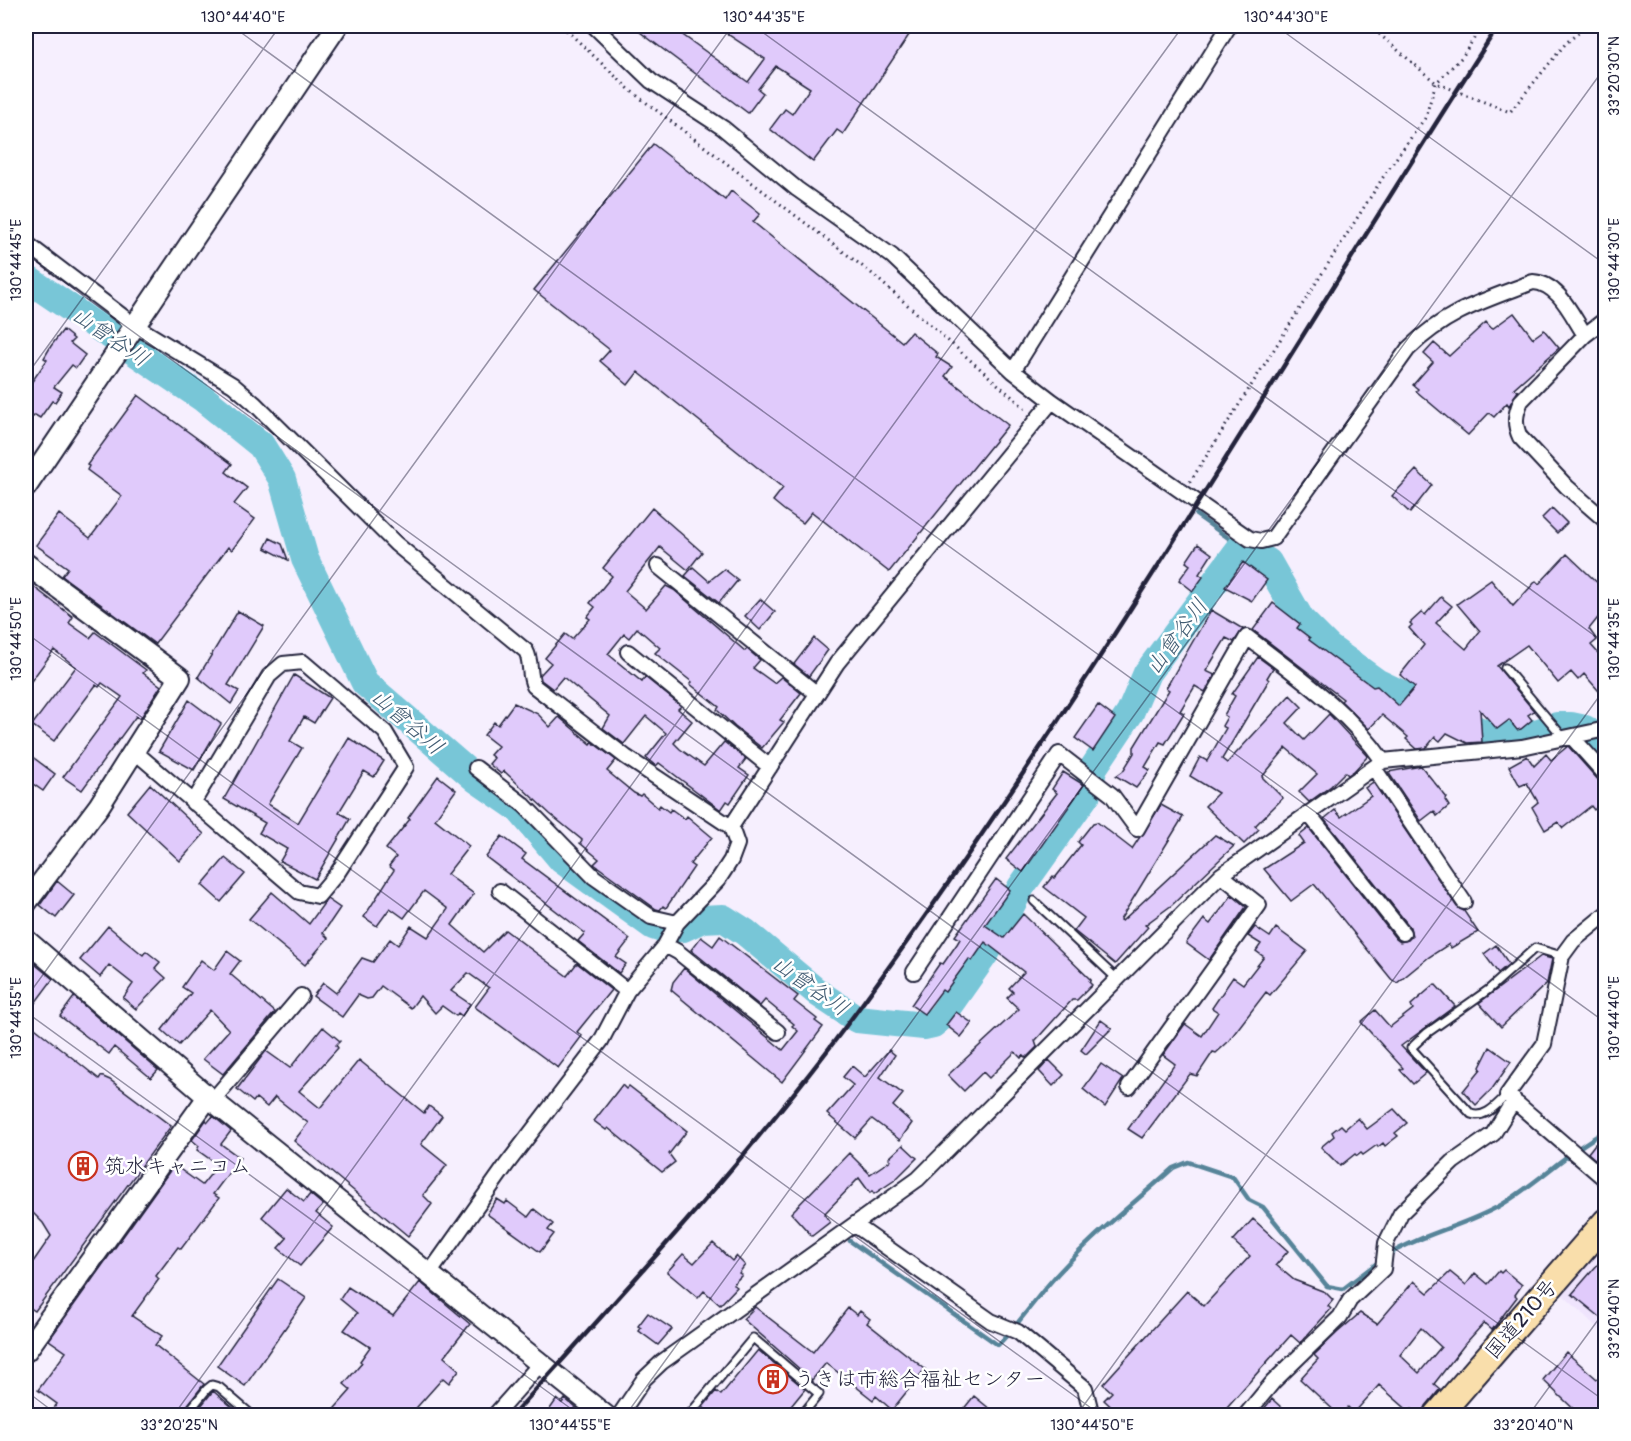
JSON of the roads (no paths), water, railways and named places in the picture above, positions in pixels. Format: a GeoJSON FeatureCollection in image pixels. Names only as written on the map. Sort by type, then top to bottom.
{"type":"FeatureCollection","features":[{"type":"Feature","properties":{"kind":"highway","name":"国道210号"},"geometry":{"type":"LineString","coordinates":[[1437,1416],[1605,1222]]}},
{"type":"Feature","properties":{"kind":"street"},"geometry":{"type":"LineString","coordinates":[[26,487],[337,26]]}},
{"type":"Feature","properties":{"kind":"street"},"geometry":{"type":"LineString","coordinates":[[594,26],[651,81],[723,128],[797,189],[892,256],[1013,371],[1052,402],[1250,539],[1261,541],[1273,538],[1408,349],[1428,329],[1452,313],[1533,282],[1544,282],[1555,290],[1585,335]]}},
{"type":"Feature","properties":{"kind":"street"},"geometry":{"type":"LineString","coordinates":[[1013,371],[1228,26]]}},
{"type":"Feature","properties":{"kind":"street"},"geometry":{"type":"LineString","coordinates":[[26,243],[125,339],[207,369],[254,403],[396,544],[526,651],[530,658],[530,680],[534,686],[626,757],[731,827],[737,844],[731,860],[718,880],[672,933],[627,991],[601,1041],[507,1164],[429,1274]]}},
{"type":"Feature","properties":{"kind":"street"},"geometry":{"type":"LineString","coordinates":[[1605,319],[1585,335],[1521,401],[1516,413],[1515,428],[1520,437],[1567,487],[1605,521]]}},
{"type":"Feature","properties":{"kind":"street"},"geometry":{"type":"LineString","coordinates":[[731,827],[837,663],[1052,402]]}},
{"type":"Feature","properties":{"kind":"street"},"geometry":{"type":"LineString","coordinates":[[26,564],[180,678],[99,806],[26,903]]}},
{"type":"Feature","properties":{"kind":"street"},"geometry":{"type":"LineString","coordinates":[[658,566],[817,694]]}},
{"type":"Feature","properties":{"kind":"street"},"geometry":{"type":"LineString","coordinates":[[914,972],[1059,754],[1101,786],[1137,829],[1247,637],[1335,705],[1367,738],[1378,765],[1464,902]]}},
{"type":"Feature","properties":{"kind":"street"},"geometry":{"type":"LineString","coordinates":[[628,652],[770,767]]}},
{"type":"Feature","properties":{"kind":"street"},"geometry":{"type":"LineString","coordinates":[[134,751],[193,803],[299,892],[318,896],[338,872],[406,767],[385,732],[324,678],[303,662],[283,664],[269,676],[193,803]]}},
{"type":"Feature","properties":{"kind":"street"},"geometry":{"type":"LineString","coordinates":[[619,1416],[644,1379],[662,1362],[918,1179],[1221,875],[1308,813],[1378,765],[1522,747],[1564,735],[1597,732]]}},
{"type":"Feature","properties":{"kind":"street"},"geometry":{"type":"LineString","coordinates":[[1564,735],[1605,775]]}},
{"type":"Feature","properties":{"kind":"street"},"geometry":{"type":"LineString","coordinates":[[476,768],[524,805],[594,877],[672,933],[678,952],[778,1032]]}},
{"type":"Feature","properties":{"kind":"street"},"geometry":{"type":"LineString","coordinates":[[1308,813],[1403,933]]}},
{"type":"Feature","properties":{"kind":"street"},"geometry":{"type":"LineString","coordinates":[[1129,1087],[1259,905],[1221,875]]}},
{"type":"Feature","properties":{"kind":"street"},"geometry":{"type":"LineString","coordinates":[[500,891],[627,991]]}},
{"type":"Feature","properties":{"kind":"street"},"geometry":{"type":"LineString","coordinates":[[1245,1416],[1273,1382],[1340,1317],[1350,1300],[1385,1259],[1391,1229],[1401,1213],[1453,1162],[1493,1134],[1511,1097],[1544,1044],[1562,956],[1573,941],[1605,914]]}},
{"type":"Feature","properties":{"kind":"street"},"geometry":{"type":"LineString","coordinates":[[26,940],[211,1098],[606,1416]]}},
{"type":"Feature","properties":{"kind":"street"},"geometry":{"type":"LineString","coordinates":[[26,1351],[211,1098],[301,996]]}},
{"type":"Feature","properties":{"kind":"street"},"geometry":{"type":"LineString","coordinates":[[1511,1097],[1605,1180]]}},
{"type":"Feature","properties":{"kind":"street"},"geometry":{"type":"LineString","coordinates":[[855,1225],[991,1321],[1018,1332],[1085,1388],[1092,1416]]}},
{"type":"Feature","properties":{"kind":"street"},"geometry":{"type":"LineString","coordinates":[[494,1416],[540,1364]]}},
{"type":"Feature","properties":{"kind":"lane"},"geometry":{"type":"LineString","coordinates":[[1505,668],[1564,735]]}},
{"type":"Feature","properties":{"kind":"lane"},"geometry":{"type":"LineString","coordinates":[[1034,901],[1117,979]]}},
{"type":"Feature","properties":{"kind":"lane"},"geometry":{"type":"LineString","coordinates":[[1511,1097],[1478,1116],[1471,1114],[1411,1048],[1427,1033],[1488,990],[1535,948],[1562,956]]}},
{"type":"Feature","properties":{"kind":"lane"},"geometry":{"type":"LineString","coordinates":[[688,1416],[753,1338],[819,1394],[801,1416]]}},
{"type":"Feature","properties":{"kind":"lane"},"geometry":{"type":"LineString","coordinates":[[185,1416],[213,1385],[219,1387],[253,1416]]}},
{"type":"Feature","properties":{"kind":"waterway","name":"山曾谷川"},"geometry":{"type":"LineString","coordinates":[[26,278],[204,399],[261,445],[282,479],[305,559],[365,683],[476,779],[518,808],[562,860],[653,926],[662,929],[683,928],[702,919],[723,918],[745,932],[818,993],[857,1019],[924,1026],[933,1024],[940,1018],[987,951],[1021,887],[1087,794],[1094,767],[1130,713],[1147,673],[1241,547],[1268,562],[1301,620],[1328,647],[1378,683],[1486,734],[1521,738],[1557,726],[1571,726],[1585,729],[1606,745]]}},
{"type":"Feature","properties":{"kind":"waterway"},"geometry":{"type":"LineString","coordinates":[[1196,515],[1241,547]]}},
{"type":"Feature","properties":{"kind":"waterway"},"geometry":{"type":"LineString","coordinates":[[1388,1255],[1501,1205],[1606,1131]]}},
{"type":"Feature","properties":{"kind":"waterway"},"geometry":{"type":"LineString","coordinates":[[850,1241],[998,1345],[1077,1254],[1173,1168],[1188,1162],[1233,1177],[1249,1200],[1263,1207],[1327,1286],[1343,1289],[1381,1260]]}},
{"type":"Feature","properties":{"kind":"railway"},"geometry":{"type":"LineString","coordinates":[[512,1416],[733,1167],[776,1116],[857,1011],[1025,770],[1106,647],[1498,26]]}},
{"type":"Feature","properties":{"kind":"place","name":"筑水キャニコム"},"geometry":{"type":"Point","coordinates":[83,1166]}},
{"type":"Feature","properties":{"kind":"place","name":"うきは市総合福祉センター"},"geometry":{"type":"Point","coordinates":[773,1379]}}]}
